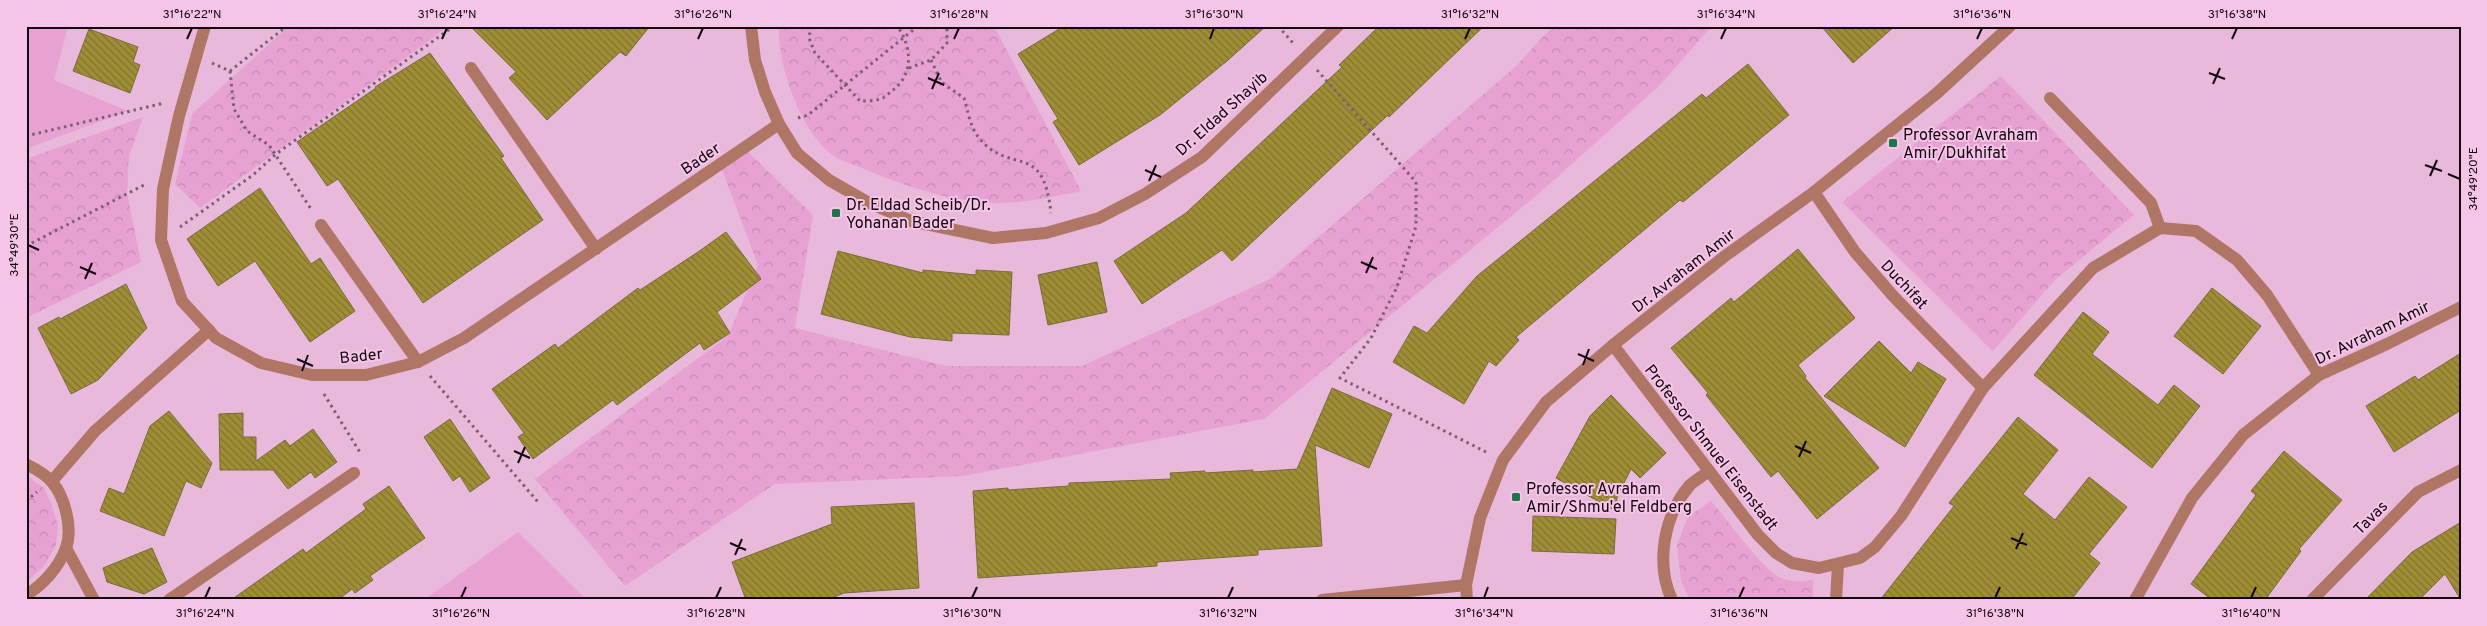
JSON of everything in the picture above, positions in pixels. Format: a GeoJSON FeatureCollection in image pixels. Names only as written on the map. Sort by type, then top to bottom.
{"type":"FeatureCollection","features":[{"type":"Feature","properties":{"kind":"street","name":"Bader"},"geometry":{"type":"LineString","coordinates":[[205,26],[184,98],[163,189],[161,240],[182,301],[216,338],[261,363],[312,375],[366,375],[418,362],[464,338],[779,124]]}},
{"type":"Feature","properties":{"kind":"street","name":"Dr. Eldad Shayib"},"geometry":{"type":"LineString","coordinates":[[751,26],[755,60],[765,92],[779,124],[797,153],[829,180],[869,203],[911,221],[993,238],[1053,231],[1099,218],[1145,194],[1202,156],[1338,26]]}},
{"type":"Feature","properties":{"kind":"street","name":"Dr. Avraham Amir"},"geometry":{"type":"LineString","coordinates":[[1467,600],[1466,585],[1480,518],[1503,460],[1546,402],[1613,345],[1725,256],[1814,192],[1936,94],[2010,26]]}},
{"type":"Feature","properties":{"kind":"street"},"geometry":{"type":"LineString","coordinates":[[471,68],[596,248]]}},
{"type":"Feature","properties":{"kind":"street"},"geometry":{"type":"LineString","coordinates":[[2050,98],[2151,202],[2160,228],[2196,232],[2237,260],[2267,294],[2319,375]]}},
{"type":"Feature","properties":{"kind":"street","name":"Duchifat"},"geometry":{"type":"LineString","coordinates":[[1814,192],[1855,252],[1887,290],[1983,388]]}},
{"type":"Feature","properties":{"kind":"street"},"geometry":{"type":"LineString","coordinates":[[322,225],[418,362]]}},
{"type":"Feature","properties":{"kind":"street","name":"Professor Shmuel Eisenstadt"},"geometry":{"type":"LineString","coordinates":[[1613,345],[1758,535],[1776,553],[1792,563],[1818,568],[1838,565],[1860,558],[1875,547],[1901,516],[1983,388],[2093,268],[2160,228]]}},
{"type":"Feature","properties":{"kind":"street","name":"Dr. Avraham Amir"},"geometry":{"type":"LineString","coordinates":[[2135,600],[2192,498],[2243,435],[2319,375],[2461,307]]}},
{"type":"Feature","properties":{"kind":"street"},"geometry":{"type":"LineString","coordinates":[[52,481],[95,431],[209,330]]}},
{"type":"Feature","properties":{"kind":"street"},"geometry":{"type":"LineString","coordinates":[[26,464],[52,481],[62,502],[68,524],[66,548],[53,572],[26,595]]}},
{"type":"Feature","properties":{"kind":"street","name":"Tavas"},"geometry":{"type":"LineString","coordinates":[[2312,600],[2418,492],[2461,470]]}},
{"type":"Feature","properties":{"kind":"street"},"geometry":{"type":"LineString","coordinates":[[1672,600],[1663,569],[1664,544],[1670,518],[1680,498],[1692,484],[1709,471]]}},
{"type":"Feature","properties":{"kind":"street"},"geometry":{"type":"LineString","coordinates":[[169,600],[354,473]]}},
{"type":"Feature","properties":{"kind":"street"},"geometry":{"type":"LineString","coordinates":[[66,548],[94,600]]}},
{"type":"Feature","properties":{"kind":"street"},"geometry":{"type":"LineString","coordinates":[[1836,600],[1838,565]]}},
{"type":"Feature","properties":{"kind":"street"},"geometry":{"type":"LineString","coordinates":[[1322,600],[1466,585]]}},
{"type":"Feature","properties":{"kind":"path"},"geometry":{"type":"LineString","coordinates":[[230,71],[287,26]]}},
{"type":"Feature","properties":{"kind":"path"},"geometry":{"type":"LineString","coordinates":[[161,240],[253,175],[276,154],[454,26]]}},
{"type":"Feature","properties":{"kind":"path"},"geometry":{"type":"LineString","coordinates":[[811,26],[810,38],[815,53],[860,101],[881,99],[899,85],[909,68],[931,60],[947,43],[947,26]]}},
{"type":"Feature","properties":{"kind":"path"},"geometry":{"type":"LineString","coordinates":[[897,26],[904,38],[909,68]]}},
{"type":"Feature","properties":{"kind":"path"},"geometry":{"type":"LineString","coordinates":[[779,124],[808,115],[918,26]]}},
{"type":"Feature","properties":{"kind":"path"},"geometry":{"type":"LineString","coordinates":[[1278,26],[1416,182],[1416,226],[1397,287],[1371,338],[1340,378],[1503,460]]}},
{"type":"Feature","properties":{"kind":"path"},"geometry":{"type":"LineString","coordinates":[[196,56],[230,71]]}},
{"type":"Feature","properties":{"kind":"path"},"geometry":{"type":"LineString","coordinates":[[931,60],[942,83],[964,98],[972,124],[980,138],[998,152],[1036,167],[1044,179],[1053,231]]}},
{"type":"Feature","properties":{"kind":"path"},"geometry":{"type":"LineString","coordinates":[[230,71],[234,110],[248,132],[270,145],[322,225]]}},
{"type":"Feature","properties":{"kind":"path"},"geometry":{"type":"LineString","coordinates":[[26,136],[184,98]]}},
{"type":"Feature","properties":{"kind":"path"},"geometry":{"type":"LineString","coordinates":[[26,246],[167,174]]}},
{"type":"Feature","properties":{"kind":"path"},"geometry":{"type":"LineString","coordinates":[[418,362],[538,502]]}},
{"type":"Feature","properties":{"kind":"path"},"geometry":{"type":"LineString","coordinates":[[312,375],[367,465],[354,473]]}},
{"type":"Feature","properties":{"kind":"green space"},"geometry":{"type":"Polygon","coordinates":[[[26,26],[68,26],[54,80],[128,111],[26,149],[26,26]]]}},
{"type":"Feature","properties":{"kind":"green space"},"geometry":{"type":"Polygon","coordinates":[[[289,26],[449,26],[200,208],[175,184],[192,114],[289,26]]]}},
{"type":"Feature","properties":{"kind":"green space"},"geometry":{"type":"Polygon","coordinates":[[[779,26],[994,26],[1081,191],[1037,200],[1014,202],[991,203],[958,199],[910,186],[839,159],[826,149],[814,135],[795,100],[782,61],[779,26]]]}},
{"type":"Feature","properties":{"kind":"green space"},"geometry":{"type":"Polygon","coordinates":[[[1553,26],[1712,26],[1659,86],[1536,196],[1264,419],[963,476],[775,484],[625,586],[535,479],[728,336],[758,265],[721,167],[743,147],[813,215],[795,328],[946,366],[1082,366],[1270,279],[1515,67],[1553,26]]]}},
{"type":"Feature","properties":{"kind":"green space"},"geometry":{"type":"Polygon","coordinates":[[[2001,76],[2134,215],[2056,279],[1993,351],[1842,202],[2001,76]]]}},
{"type":"Feature","properties":{"kind":"green space"},"geometry":{"type":"Polygon","coordinates":[[[143,117],[129,156],[127,193],[141,262],[26,318],[26,159],[143,117]]]}},
{"type":"Feature","properties":{"kind":"green space"},"geometry":{"type":"Polygon","coordinates":[[[26,475],[44,488],[58,525],[56,545],[45,565],[26,583],[26,475]]]}},
{"type":"Feature","properties":{"kind":"green space"},"geometry":{"type":"Polygon","coordinates":[[[1711,501],[1753,553],[1771,571],[1779,577],[1792,581],[1813,580],[1813,600],[1690,600],[1681,581],[1677,545],[1688,517],[1711,501]]]}},
{"type":"Feature","properties":{"kind":"green space"},"geometry":{"type":"Polygon","coordinates":[[[518,532],[587,600],[424,600],[518,532]]]}},
{"type":"Feature","properties":{"kind":"building"},"geometry":{"type":"Polygon","coordinates":[[[470,26],[650,26],[626,56],[620,52],[547,120],[509,78],[516,72],[470,26]]]}},
{"type":"Feature","properties":{"kind":"building"},"geometry":{"type":"Polygon","coordinates":[[[1064,26],[1266,26],[1227,61],[1160,115],[1079,165],[1053,122],[1058,119],[1018,54],[1064,26]]]}},
{"type":"Feature","properties":{"kind":"building"},"geometry":{"type":"Polygon","coordinates":[[[1379,26],[1484,26],[1389,117],[1388,115],[1232,261],[1222,250],[1142,304],[1114,261],[1186,213],[1342,67],[1339,65],[1379,26]]]}},
{"type":"Feature","properties":{"kind":"building"},"geometry":{"type":"Polygon","coordinates":[[[1821,26],[1895,26],[1853,63],[1821,26]]]}},
{"type":"Feature","properties":{"kind":"building"},"geometry":{"type":"Polygon","coordinates":[[[89,29],[138,47],[133,62],[140,65],[130,93],[73,71],[89,29]]]}},
{"type":"Feature","properties":{"kind":"building"},"geometry":{"type":"Polygon","coordinates":[[[430,53],[504,156],[501,158],[543,220],[423,303],[338,179],[327,186],[297,142],[375,87],[430,53]]]}},
{"type":"Feature","properties":{"kind":"building"},"geometry":{"type":"Polygon","coordinates":[[[1748,64],[1789,115],[1683,202],[1680,200],[1516,337],[1519,340],[1496,366],[1489,361],[1464,404],[1393,362],[1414,326],[1427,333],[1477,276],[1702,94],[1706,98],[1748,64]]]}},
{"type":"Feature","properties":{"kind":"building"},"geometry":{"type":"Polygon","coordinates":[[[260,188],[311,264],[320,258],[355,311],[310,342],[255,261],[218,286],[187,239],[260,188]]]}},
{"type":"Feature","properties":{"kind":"building"},"geometry":{"type":"Polygon","coordinates":[[[726,232],[761,279],[717,312],[730,333],[704,350],[700,343],[617,405],[613,400],[533,459],[518,437],[524,433],[492,389],[555,344],[558,348],[638,288],[640,290],[726,232]]]}},
{"type":"Feature","properties":{"kind":"building"},"geometry":{"type":"Polygon","coordinates":[[[1798,249],[1855,318],[1798,365],[1806,376],[1805,378],[1879,468],[1817,519],[1778,471],[1771,477],[1706,395],[1708,393],[1671,348],[1731,298],[1734,302],[1798,249]]]}},
{"type":"Feature","properties":{"kind":"building"},"geometry":{"type":"Polygon","coordinates":[[[838,251],[923,273],[923,270],[976,275],[976,270],[1012,272],[1009,335],[952,333],[952,341],[910,337],[821,314],[838,251]]]}},
{"type":"Feature","properties":{"kind":"building"},"geometry":{"type":"Polygon","coordinates":[[[1097,262],[1107,312],[1048,325],[1038,275],[1097,262]]]}},
{"type":"Feature","properties":{"kind":"building"},"geometry":{"type":"Polygon","coordinates":[[[126,284],[147,328],[98,380],[71,394],[38,328],[59,317],[60,319],[126,284]]]}},
{"type":"Feature","properties":{"kind":"building"},"geometry":{"type":"Polygon","coordinates":[[[2212,288],[2261,326],[2223,374],[2174,336],[2212,288]]]}},
{"type":"Feature","properties":{"kind":"building"},"geometry":{"type":"Polygon","coordinates":[[[2083,312],[2109,332],[2092,354],[2158,405],[2174,385],[2200,406],[2152,468],[2034,375],[2083,312]]]}},
{"type":"Feature","properties":{"kind":"building"},"geometry":{"type":"Polygon","coordinates":[[[1879,341],[1911,373],[1918,362],[1946,379],[1905,447],[1824,396],[1879,341]]]}},
{"type":"Feature","properties":{"kind":"building"},"geometry":{"type":"Polygon","coordinates":[[[2461,353],[2461,410],[2394,452],[2366,406],[2415,376],[2418,380],[2461,353]]]}},
{"type":"Feature","properties":{"kind":"building"},"geometry":{"type":"Polygon","coordinates":[[[1332,388],[1392,414],[1369,468],[1315,445],[1322,546],[1258,550],[1258,555],[1157,562],[1157,566],[978,578],[973,491],[1069,486],[1069,483],[1171,479],[1170,473],[1253,470],[1253,472],[1297,469],[1332,388]]]}},
{"type":"Feature","properties":{"kind":"building"},"geometry":{"type":"Polygon","coordinates":[[[1611,395],[1666,453],[1640,478],[1631,469],[1617,497],[1616,511],[1556,478],[1590,416],[1611,395]]]}},
{"type":"Feature","properties":{"kind":"building"},"geometry":{"type":"Polygon","coordinates":[[[169,411],[212,463],[201,488],[186,481],[164,536],[100,511],[109,488],[124,494],[150,426],[169,411]]]}},
{"type":"Feature","properties":{"kind":"building"},"geometry":{"type":"Polygon","coordinates":[[[243,413],[243,437],[256,437],[256,461],[285,440],[290,446],[313,429],[337,462],[315,478],[311,472],[288,489],[273,470],[220,470],[219,414],[243,413]]]}},
{"type":"Feature","properties":{"kind":"building"},"geometry":{"type":"Polygon","coordinates":[[[2018,417],[2058,450],[2023,494],[2055,520],[2089,477],[2127,507],[2089,554],[2100,563],[2071,600],[1880,600],[1954,506],[1949,503],[2018,417]]]}},
{"type":"Feature","properties":{"kind":"building"},"geometry":{"type":"Polygon","coordinates":[[[450,419],[490,478],[470,492],[460,476],[453,481],[424,437],[450,419]]]}},
{"type":"Feature","properties":{"kind":"building"},"geometry":{"type":"Polygon","coordinates":[[[2284,451],[2342,500],[2299,549],[2301,551],[2265,600],[2212,600],[2191,584],[2256,495],[2251,491],[2284,451]]]}},
{"type":"Feature","properties":{"kind":"building"},"geometry":{"type":"Polygon","coordinates":[[[389,486],[425,538],[370,576],[373,580],[355,593],[352,589],[338,600],[231,600],[303,549],[306,553],[366,509],[363,504],[389,486]]]}},
{"type":"Feature","properties":{"kind":"building"},"geometry":{"type":"Polygon","coordinates":[[[914,503],[919,588],[844,593],[827,600],[746,600],[732,562],[832,524],[831,507],[914,503]]]}},
{"type":"Feature","properties":{"kind":"building"},"geometry":{"type":"Polygon","coordinates":[[[1533,516],[1616,519],[1614,554],[1532,551],[1533,516]]]}},
{"type":"Feature","properties":{"kind":"building"},"geometry":{"type":"Polygon","coordinates":[[[2461,522],[2461,600],[2445,574],[2419,600],[2365,600],[2412,552],[2461,522]]]}},
{"type":"Feature","properties":{"kind":"building"},"geometry":{"type":"Polygon","coordinates":[[[152,548],[167,582],[144,594],[107,582],[103,568],[152,548]]]}},
{"type":"Feature","properties":{"kind":"place","name":"Professor Avraham Amir/Dukhifat"},"geometry":{"type":"Point","coordinates":[1893,143]}},
{"type":"Feature","properties":{"kind":"place","name":"Dr. Eldad Scheib/Dr. Yohanan Bader"},"geometry":{"type":"Point","coordinates":[836,213]}},
{"type":"Feature","properties":{"kind":"place","name":"Professor Avraham Amir/Shmu'el Feldberg"},"geometry":{"type":"Point","coordinates":[1516,497]}}]}
